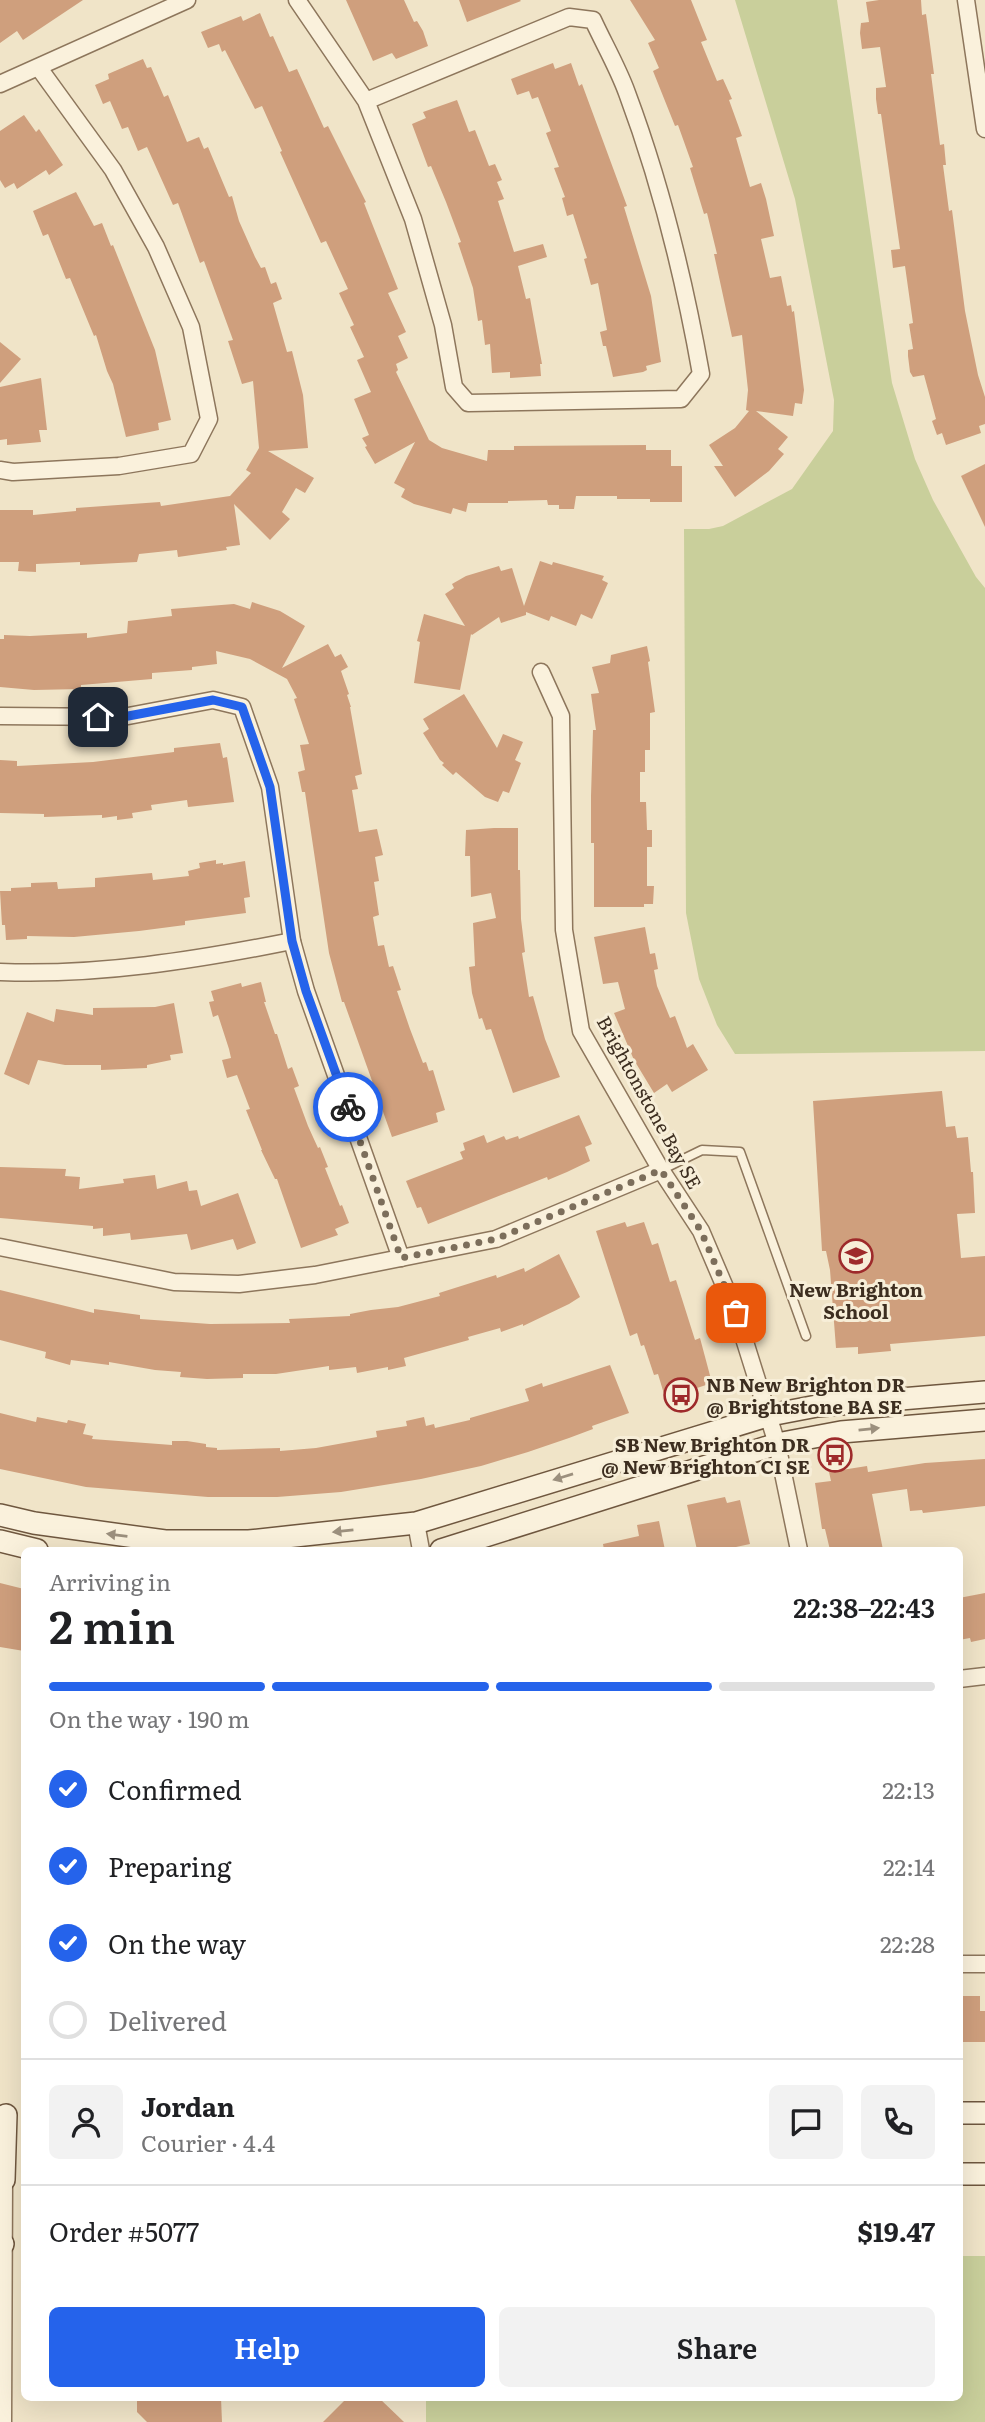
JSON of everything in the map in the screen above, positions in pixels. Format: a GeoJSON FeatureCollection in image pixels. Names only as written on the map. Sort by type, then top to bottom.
{"type":"FeatureCollection","features":[{"type":"Feature","properties":{"kind":"street"},"geometry":{"type":"LineString","coordinates":[[0,84],[187,0]]}},
{"type":"Feature","properties":{"kind":"street"},"geometry":{"type":"LineString","coordinates":[[297,0],[366,101],[413,219],[443,324],[454,387],[468,402],[681,399],[701,374],[687,297],[664,204],[626,92],[593,20],[569,18],[366,101]]}},
{"type":"Feature","properties":{"kind":"street"},"geometry":{"type":"LineString","coordinates":[[966,0],[985,129]]}},
{"type":"Feature","properties":{"kind":"street"},"geometry":{"type":"LineString","coordinates":[[0,470],[13,472],[119,466],[191,454],[209,419],[191,327],[156,247],[113,170],[39,68]]}},
{"type":"Feature","properties":{"kind":"street","name":"Brightonstone Bay SE"},"geometry":{"type":"LineString","coordinates":[[541,672],[561,716],[564,930],[581,1031],[661,1170],[701,1231],[736,1313],[778,1444],[799,1547]]}},
{"type":"Feature","properties":{"kind":"street"},"geometry":{"type":"LineString","coordinates":[[0,716],[123,717],[213,700],[242,707],[270,787],[292,941],[306,991],[401,1258]]}},
{"type":"Feature","properties":{"kind":"street"},"geometry":{"type":"LineString","coordinates":[[0,972],[136,966],[237,952],[292,941]]}},
{"type":"Feature","properties":{"kind":"street"},"geometry":{"type":"LineString","coordinates":[[0,1247],[174,1282],[239,1284],[315,1275],[496,1239],[661,1170]]}},
{"type":"Feature","properties":{"kind":"street"},"geometry":{"type":"LineString","coordinates":[[0,1515],[47,1525],[165,1541],[249,1541],[416,1522],[770,1415],[817,1406],[985,1392]]}},
{"type":"Feature","properties":{"kind":"street"},"geometry":{"type":"LineString","coordinates":[[451,1547],[778,1444],[841,1433],[985,1420]]}},
{"type":"Feature","properties":{"kind":"street"},"geometry":{"type":"LineString","coordinates":[[416,1522],[420,1547]]}},
{"type":"Feature","properties":{"kind":"street"},"geometry":{"type":"LineString","coordinates":[[0,1541],[25,1547]]}},
{"type":"Feature","properties":{"kind":"street"},"geometry":{"type":"LineString","coordinates":[[963,1679],[985,1676]]}},
{"type":"Feature","properties":{"kind":"street"},"geometry":{"type":"LineString","coordinates":[[963,1964],[985,1964]]}},
{"type":"Feature","properties":{"kind":"street"},"geometry":{"type":"LineString","coordinates":[[963,2113],[985,2113]]}},
{"type":"Feature","properties":{"kind":"street"},"geometry":{"type":"LineString","coordinates":[[3,2422],[2,2242],[10,2180],[10,2115]]}},
{"type":"Feature","properties":{"kind":"street"},"geometry":{"type":"LineString","coordinates":[[963,2174],[985,2174]]}},
{"type":"Feature","properties":{"kind":"lane"},"geometry":{"type":"LineString","coordinates":[[661,1170],[702,1150],[740,1152],[806,1336]]}},
{"type":"Feature","properties":{"kind":"green space"},"geometry":{"type":"Polygon","coordinates":[[[735,0],[837,0],[892,383],[915,459],[933,500],[976,577],[985,588],[985,1051],[735,1054],[717,1025],[699,979],[686,913],[684,529],[723,526],[792,489],[833,431],[834,400],[795,199],[735,0]]]}},
{"type":"Feature","properties":{"kind":"green space"},"geometry":{"type":"Polygon","coordinates":[[[963,2256],[985,2256],[985,2422],[426,2422],[426,2401],[963,2401],[963,2256]]]}},
{"type":"Feature","properties":{"kind":"building"},"geometry":{"type":"Polygon","coordinates":[[[0,0],[83,0],[23,40],[17,31],[0,43],[0,0]]]}},
{"type":"Feature","properties":{"kind":"building"},"geometry":{"type":"Polygon","coordinates":[[[346,0],[404,0],[414,22],[417,21],[423,31],[428,46],[396,59],[392,53],[373,61],[346,0]]]}},
{"type":"Feature","properties":{"kind":"building"},"geometry":{"type":"Polygon","coordinates":[[[459,0],[520,0],[521,1],[467,22],[459,0]]]}},
{"type":"Feature","properties":{"kind":"building"},"geometry":{"type":"Polygon","coordinates":[[[630,0],[691,0],[707,40],[701,42],[717,81],[723,79],[732,99],[729,100],[742,136],[736,138],[750,187],[761,183],[766,199],[774,236],[761,239],[770,278],[781,276],[787,306],[791,305],[792,312],[794,311],[804,390],[802,404],[795,403],[793,416],[756,411],[788,437],[778,449],[784,454],[769,471],[735,497],[714,466],[723,466],[709,445],[735,428],[749,411],[746,410],[748,390],[742,335],[732,337],[707,213],[704,214],[690,168],[693,167],[678,125],[675,126],[653,71],[659,68],[648,43],[655,40],[630,0]]]}},
{"type":"Feature","properties":{"kind":"building"},"geometry":{"type":"Polygon","coordinates":[[[921,0],[922,15],[926,14],[940,145],[944,144],[946,165],[943,165],[949,211],[952,210],[965,311],[985,397],[985,424],[979,426],[981,433],[946,445],[942,433],[937,435],[932,421],[936,419],[924,375],[913,377],[910,372],[908,350],[913,349],[909,324],[913,323],[905,266],[893,268],[891,250],[900,249],[881,114],[878,114],[876,99],[876,88],[886,87],[880,47],[862,49],[860,33],[861,23],[869,22],[866,2],[921,0]]]}},
{"type":"Feature","properties":{"kind":"building"},"geometry":{"type":"Polygon","coordinates":[[[260,13],[289,72],[297,69],[324,128],[328,126],[366,202],[364,203],[398,289],[388,293],[406,332],[398,336],[408,358],[396,364],[396,372],[429,440],[442,448],[487,461],[488,450],[514,450],[514,446],[646,445],[646,450],[671,450],[671,466],[682,466],[682,502],[617,499],[617,496],[576,496],[574,509],[559,509],[559,505],[548,505],[547,500],[508,501],[468,503],[466,512],[453,508],[451,514],[414,504],[401,497],[405,489],[394,483],[415,442],[375,464],[365,447],[367,446],[362,438],[369,435],[354,399],[371,392],[357,360],[364,357],[350,327],[354,325],[339,293],[348,289],[326,241],[321,243],[262,106],[255,109],[225,50],[222,52],[219,44],[208,48],[201,32],[241,16],[243,21],[260,13]]]}},
{"type":"Feature","properties":{"kind":"building"},"geometry":{"type":"Polygon","coordinates":[[[143,59],[147,68],[151,67],[164,97],[168,95],[187,142],[199,137],[204,149],[208,147],[229,197],[232,196],[239,221],[255,257],[261,268],[265,267],[271,284],[276,282],[282,299],[273,303],[287,352],[292,351],[303,395],[308,448],[268,451],[314,478],[305,493],[296,488],[282,512],[290,519],[270,540],[234,504],[240,545],[226,547],[227,550],[178,557],[177,550],[139,554],[137,562],[36,564],[36,572],[18,571],[19,562],[0,562],[0,510],[33,510],[33,515],[76,511],[76,508],[160,502],[161,506],[230,496],[251,473],[246,470],[259,448],[253,381],[242,384],[228,341],[233,340],[204,261],[200,263],[178,203],[173,205],[147,147],[138,151],[128,127],[122,129],[110,101],[103,104],[95,85],[109,79],[108,74],[143,59]]]}},
{"type":"Feature","properties":{"kind":"building"},"geometry":{"type":"Polygon","coordinates":[[[553,63],[555,69],[571,63],[579,86],[582,84],[627,206],[624,207],[651,296],[661,362],[646,366],[647,370],[643,372],[613,377],[600,332],[607,330],[598,283],[591,285],[584,259],[587,258],[573,214],[567,216],[562,198],[565,197],[554,168],[559,167],[546,133],[551,131],[538,97],[532,99],[529,91],[517,95],[511,79],[553,63]]]}},
{"type":"Feature","properties":{"kind":"building"},"geometry":{"type":"Polygon","coordinates":[[[457,100],[469,132],[475,130],[489,166],[495,164],[502,180],[497,182],[504,199],[498,201],[514,252],[543,244],[547,257],[518,266],[526,299],[530,298],[542,364],[541,376],[510,378],[510,372],[492,373],[490,344],[485,345],[482,320],[478,321],[473,288],[458,243],[461,242],[412,124],[426,118],[423,112],[457,100]]]}},
{"type":"Feature","properties":{"kind":"building"},"geometry":{"type":"Polygon","coordinates":[[[24,115],[36,132],[39,129],[63,165],[49,175],[46,170],[17,189],[14,183],[5,188],[0,180],[0,131],[24,115]]]}},
{"type":"Feature","properties":{"kind":"building"},"geometry":{"type":"Polygon","coordinates":[[[76,192],[94,226],[102,223],[111,246],[113,245],[155,350],[171,420],[158,423],[159,430],[126,437],[113,384],[96,335],[94,336],[70,278],[66,279],[48,234],[43,236],[33,211],[76,192]]]}},
{"type":"Feature","properties":{"kind":"building"},"geometry":{"type":"Polygon","coordinates":[[[0,342],[21,359],[0,383],[0,342]]]}},
{"type":"Feature","properties":{"kind":"building"},"geometry":{"type":"Polygon","coordinates":[[[41,378],[47,430],[39,430],[41,442],[7,445],[7,439],[0,440],[0,387],[41,378]]]}},
{"type":"Feature","properties":{"kind":"building"},"geometry":{"type":"Polygon","coordinates":[[[985,464],[985,527],[961,476],[985,464]]]}},
{"type":"Feature","properties":{"kind":"building"},"geometry":{"type":"Polygon","coordinates":[[[540,561],[604,576],[602,580],[608,583],[592,619],[581,614],[576,626],[551,616],[549,621],[526,612],[526,615],[501,623],[499,617],[471,634],[460,690],[414,683],[420,642],[417,641],[424,614],[465,626],[445,594],[454,588],[452,584],[466,576],[499,566],[501,571],[512,568],[524,606],[540,561]]]}},
{"type":"Feature","properties":{"kind":"building"},"geometry":{"type":"Polygon","coordinates":[[[252,602],[280,611],[305,626],[282,668],[328,644],[335,657],[341,654],[348,667],[341,671],[349,694],[347,695],[362,774],[355,776],[358,789],[352,790],[359,832],[377,829],[383,855],[375,857],[379,881],[374,882],[379,915],[373,917],[378,946],[384,945],[389,967],[393,966],[401,990],[397,991],[410,1029],[423,1063],[426,1062],[429,1071],[433,1070],[445,1110],[436,1113],[438,1122],[392,1137],[342,1002],[329,953],[305,792],[302,792],[298,772],[305,770],[300,745],[309,744],[294,699],[297,698],[287,679],[250,659],[216,651],[217,664],[192,667],[192,670],[152,673],[152,679],[81,685],[81,689],[34,690],[0,687],[0,639],[4,639],[4,635],[87,633],[87,638],[127,633],[128,621],[172,616],[171,609],[234,604],[250,609],[252,602]]]}},
{"type":"Feature","properties":{"kind":"building"},"geometry":{"type":"Polygon","coordinates":[[[647,646],[655,712],[650,713],[650,750],[645,750],[645,772],[640,772],[640,802],[646,802],[647,830],[652,830],[652,847],[647,847],[647,886],[654,886],[653,904],[644,904],[644,907],[594,907],[591,796],[593,730],[596,730],[591,694],[599,693],[592,667],[610,663],[611,655],[647,646]]]}},
{"type":"Feature","properties":{"kind":"building"},"geometry":{"type":"Polygon","coordinates":[[[464,694],[497,748],[503,734],[523,742],[515,760],[521,763],[509,793],[503,791],[498,802],[485,797],[456,772],[453,775],[442,765],[444,763],[423,733],[429,729],[423,719],[464,694]]]}},
{"type":"Feature","properties":{"kind":"building"},"geometry":{"type":"Polygon","coordinates":[[[220,743],[223,758],[227,757],[234,802],[188,807],[187,800],[151,805],[152,810],[132,813],[133,818],[117,820],[117,816],[102,818],[102,815],[44,817],[44,814],[0,813],[0,760],[17,761],[17,766],[93,762],[220,743]]]}},
{"type":"Feature","properties":{"kind":"building"},"geometry":{"type":"Polygon","coordinates":[[[518,828],[518,870],[525,952],[522,953],[529,997],[533,996],[545,1039],[560,1077],[513,1093],[491,1029],[486,1030],[482,1018],[479,1019],[469,967],[475,966],[473,923],[496,918],[491,893],[471,897],[470,856],[465,856],[466,830],[518,828]]]}},
{"type":"Feature","properties":{"kind":"building"},"geometry":{"type":"Polygon","coordinates":[[[216,860],[216,864],[223,865],[245,861],[250,897],[244,898],[246,913],[185,921],[185,925],[139,931],[74,937],[27,936],[27,939],[6,940],[5,925],[2,925],[0,891],[31,887],[31,883],[57,882],[58,889],[95,887],[95,878],[152,873],[153,880],[189,876],[188,871],[200,868],[199,863],[216,860]]]}},
{"type":"Feature","properties":{"kind":"building"},"geometry":{"type":"Polygon","coordinates":[[[645,927],[650,954],[655,953],[657,986],[670,1018],[675,1016],[687,1048],[693,1044],[708,1070],[672,1092],[667,1084],[654,1093],[634,1060],[614,1013],[625,1009],[618,982],[603,984],[594,937],[645,927]]]}},
{"type":"Feature","properties":{"kind":"building"},"geometry":{"type":"Polygon","coordinates":[[[261,982],[264,1002],[275,1034],[288,1069],[292,1067],[299,1086],[294,1088],[349,1223],[335,1229],[338,1235],[301,1248],[277,1179],[261,1150],[246,1110],[250,1109],[237,1075],[227,1078],[222,1060],[231,1058],[229,1049],[218,1015],[213,1017],[209,1002],[214,1001],[211,991],[241,983],[242,987],[261,982]]]}},
{"type":"Feature","properties":{"kind":"building"},"geometry":{"type":"Polygon","coordinates":[[[174,1003],[183,1053],[170,1055],[171,1060],[147,1065],[147,1068],[101,1070],[101,1065],[65,1065],[38,1060],[29,1085],[4,1074],[27,1012],[54,1022],[56,1009],[93,1015],[93,1008],[155,1007],[174,1003]]]}},
{"type":"Feature","properties":{"kind":"building"},"geometry":{"type":"Polygon","coordinates":[[[942,1091],[946,1127],[955,1126],[957,1138],[968,1137],[975,1213],[957,1214],[961,1258],[985,1256],[985,1336],[890,1344],[891,1351],[858,1354],[858,1347],[836,1348],[830,1270],[826,1251],[822,1251],[813,1101],[942,1091]]]}},
{"type":"Feature","properties":{"kind":"building"},"geometry":{"type":"Polygon","coordinates":[[[579,1115],[592,1144],[585,1147],[590,1161],[548,1180],[547,1177],[428,1224],[421,1207],[417,1208],[406,1181],[463,1159],[460,1152],[465,1150],[463,1143],[484,1135],[487,1143],[504,1136],[506,1140],[518,1136],[519,1139],[579,1115]]]}},
{"type":"Feature","properties":{"kind":"building"},"geometry":{"type":"Polygon","coordinates":[[[0,1167],[66,1169],[65,1176],[80,1177],[79,1189],[124,1183],[123,1179],[155,1175],[157,1189],[187,1181],[189,1191],[197,1190],[201,1206],[238,1193],[256,1243],[237,1250],[233,1239],[191,1250],[187,1234],[131,1240],[130,1233],[103,1236],[103,1228],[93,1229],[93,1226],[0,1218],[0,1167]]]}},
{"type":"Feature","properties":{"kind":"building"},"geometry":{"type":"Polygon","coordinates":[[[625,1222],[627,1227],[644,1222],[652,1245],[658,1243],[670,1282],[676,1280],[695,1340],[700,1338],[712,1383],[697,1388],[699,1394],[667,1404],[658,1374],[654,1375],[644,1345],[641,1346],[637,1333],[630,1336],[596,1231],[625,1222]]]}},
{"type":"Feature","properties":{"kind":"building"},"geometry":{"type":"Polygon","coordinates":[[[559,1254],[580,1297],[523,1326],[501,1332],[500,1328],[468,1337],[469,1340],[404,1358],[406,1366],[388,1370],[388,1367],[357,1373],[356,1367],[329,1370],[329,1366],[276,1374],[243,1374],[243,1378],[180,1377],[181,1372],[109,1362],[109,1365],[71,1360],[70,1365],[45,1358],[46,1352],[0,1340],[0,1290],[94,1313],[94,1309],[140,1315],[140,1319],[210,1324],[290,1323],[289,1319],[350,1316],[398,1307],[440,1296],[439,1293],[496,1275],[497,1278],[524,1268],[525,1272],[559,1254]]]}},
{"type":"Feature","properties":{"kind":"building"},"geometry":{"type":"Polygon","coordinates":[[[610,1365],[629,1413],[528,1452],[421,1479],[341,1492],[277,1497],[208,1497],[86,1487],[0,1469],[0,1413],[36,1422],[37,1417],[86,1424],[83,1434],[93,1436],[92,1439],[172,1445],[172,1441],[187,1441],[206,1444],[206,1447],[217,1450],[280,1448],[280,1451],[316,1448],[377,1437],[376,1431],[407,1426],[406,1421],[424,1417],[426,1426],[434,1424],[435,1428],[470,1420],[529,1401],[525,1389],[542,1383],[543,1387],[610,1365]]]}},
{"type":"Feature","properties":{"kind":"building"},"geometry":{"type":"Polygon","coordinates":[[[985,1459],[985,1506],[923,1513],[922,1510],[910,1511],[907,1489],[872,1494],[882,1547],[829,1547],[825,1529],[822,1529],[815,1483],[831,1481],[829,1472],[867,1466],[868,1472],[925,1463],[985,1459]]]}},
{"type":"Feature","properties":{"kind":"building"},"geometry":{"type":"Polygon","coordinates":[[[725,1497],[727,1503],[740,1500],[750,1544],[736,1547],[696,1547],[687,1505],[725,1497]]]}},
{"type":"Feature","properties":{"kind":"building"},"geometry":{"type":"Polygon","coordinates":[[[659,1521],[664,1547],[604,1547],[603,1544],[639,1536],[637,1525],[659,1521]]]}},
{"type":"Feature","properties":{"kind":"building"},"geometry":{"type":"Polygon","coordinates":[[[0,1583],[21,1588],[21,1650],[0,1647],[0,1583]]]}},
{"type":"Feature","properties":{"kind":"building"},"geometry":{"type":"Polygon","coordinates":[[[985,1593],[985,1639],[971,1642],[970,1638],[963,1639],[963,1597],[985,1593]]]}},
{"type":"Feature","properties":{"kind":"building"},"geometry":{"type":"Polygon","coordinates":[[[963,1996],[980,1996],[980,2011],[985,2011],[985,2042],[963,2042],[963,1996]]]}},
{"type":"Feature","properties":{"kind":"building"},"geometry":{"type":"Polygon","coordinates":[[[137,2401],[221,2401],[222,2422],[147,2422],[137,2412],[137,2401]]]}},
{"type":"Feature","properties":{"kind":"building"},"geometry":{"type":"Polygon","coordinates":[[[344,2401],[382,2401],[404,2422],[323,2422],[344,2401]]]}},
{"type":"Feature","properties":{"kind":"way so far"},"geometry":{"type":"LineString","coordinates":[[348,1107],[401,1258],[496,1239],[661,1170],[701,1231],[736,1313]]}},
{"type":"Feature","properties":{"kind":"place","name":"New Brighton School"},"geometry":{"type":"Point","coordinates":[856,1256]}},
{"type":"Feature","properties":{"kind":"place","name":"NB New Brighton DR @ Brightstone BA SE"},"geometry":{"type":"Point","coordinates":[681,1395]}},
{"type":"Feature","properties":{"kind":"place","name":"SB New Brighton DR @ New Brighton CI SE"},"geometry":{"type":"Point","coordinates":[835,1455]}},
{"type":"Feature","properties":{"kind":"route"},"geometry":{"type":"LineString","coordinates":[[98,717],[123,717],[213,700],[242,707],[270,787],[292,941],[306,991],[348,1107]]}}]}
